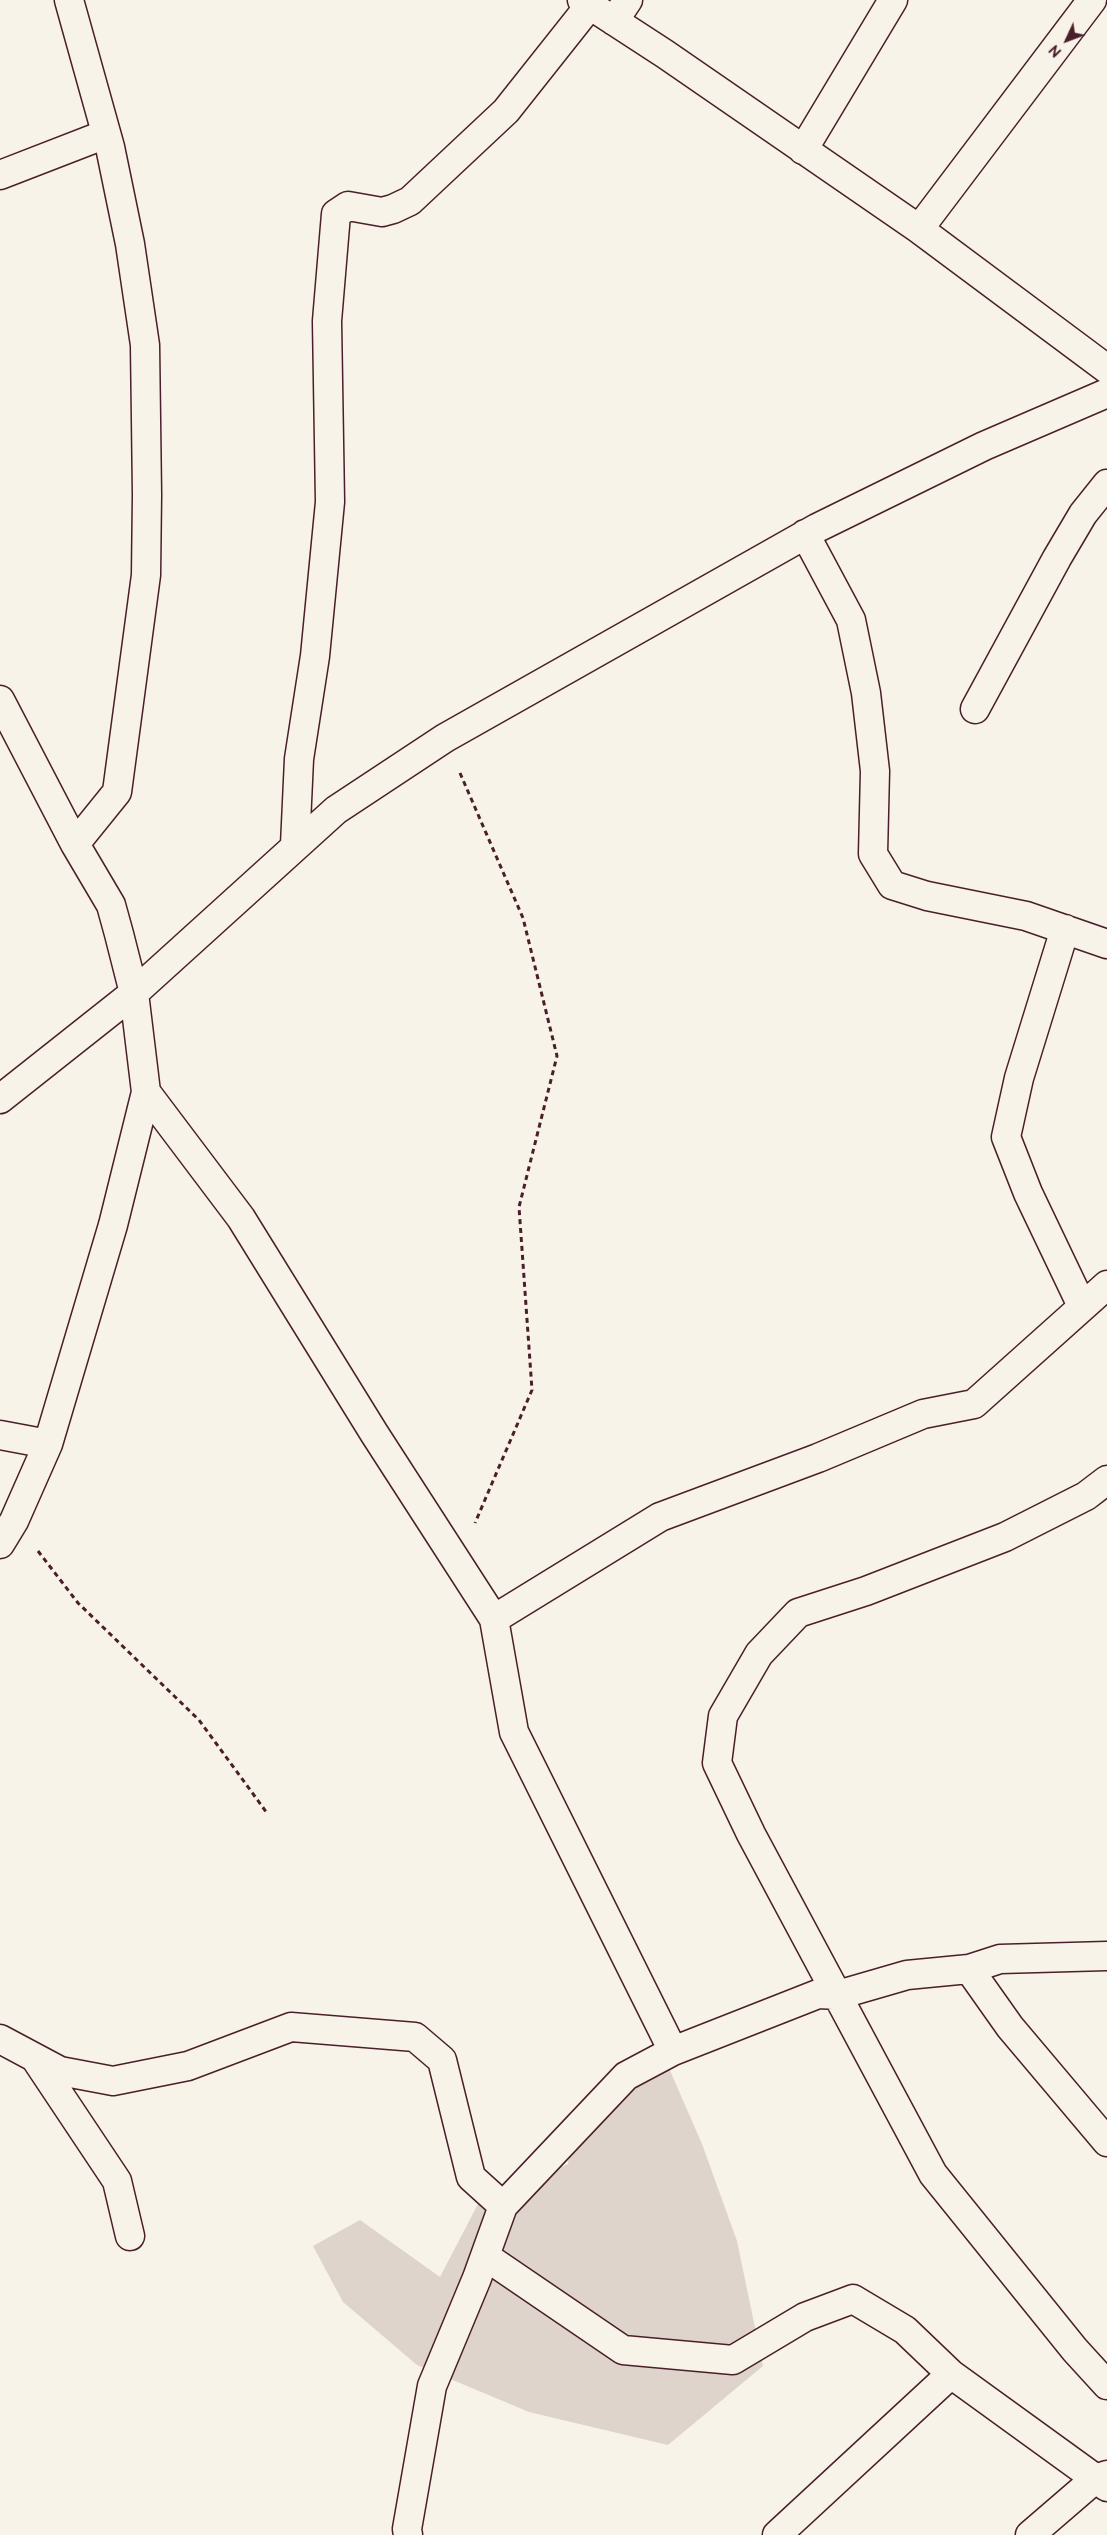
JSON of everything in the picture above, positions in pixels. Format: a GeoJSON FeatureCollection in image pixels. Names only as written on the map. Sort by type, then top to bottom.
{"type":"FeatureCollection","features":[{"type":"Feature","properties":{"kind":"street"},"geometry":{"type":"LineString","coordinates":[[69,0],[106,134],[130,244],[145,345],[146,574],[117,792],[75,844]]}},
{"type":"Feature","properties":{"kind":"street"},"geometry":{"type":"LineString","coordinates":[[803,150],[893,0]]}},
{"type":"Feature","properties":{"kind":"street"},"geometry":{"type":"LineString","coordinates":[[919,229],[1092,0]]}},
{"type":"Feature","properties":{"kind":"street"},"geometry":{"type":"LineString","coordinates":[[295,845],[299,759],[315,656],[330,502],[327,321],[336,214],[348,206],[382,212],[393,210],[410,201],[506,111],[586,3],[621,11],[803,150],[919,229],[1107,369]]}},
{"type":"Feature","properties":{"kind":"street"},"geometry":{"type":"LineString","coordinates":[[0,175],[106,134]]}},
{"type":"Feature","properties":{"kind":"street"},"geometry":{"type":"LineString","coordinates":[[0,1099],[134,993],[295,845],[336,810],[445,738],[804,534],[984,446],[1107,393]]}},
{"type":"Feature","properties":{"kind":"street"},"geometry":{"type":"LineString","coordinates":[[975,709],[1061,551],[1083,514],[1107,484]]}},
{"type":"Feature","properties":{"kind":"street"},"geometry":{"type":"LineString","coordinates":[[804,534],[850,620],[866,693],[875,771],[873,854],[892,885],[928,896],[1026,916],[1107,944]]}},
{"type":"Feature","properties":{"kind":"street"},"geometry":{"type":"LineString","coordinates":[[0,700],[75,844],[111,905],[134,993],[146,1092],[113,1225],[48,1444],[14,1521],[0,1544]]}},
{"type":"Feature","properties":{"kind":"street"},"geometry":{"type":"LineString","coordinates":[[1065,930],[1019,1078],[1006,1137],[1028,1193],[1082,1306]]}},
{"type":"Feature","properties":{"kind":"street"},"geometry":{"type":"LineString","coordinates":[[146,1092],[241,1218],[374,1433],[494,1619],[514,1732],[673,2052]]}},
{"type":"Feature","properties":{"kind":"street"},"geometry":{"type":"LineString","coordinates":[[494,1619],[660,1517],[818,1458],[923,1414],[974,1404],[1107,1285]]}},
{"type":"Feature","properties":{"kind":"street"},"geometry":{"type":"LineString","coordinates":[[0,1435],[48,1444]]}},
{"type":"Feature","properties":{"kind":"street"},"geometry":{"type":"LineString","coordinates":[[1107,1480],[1086,1496],[1005,1537],[866,1591],[798,1614],[759,1654],[723,1716],[717,1763],[752,1834],[933,2174],[1075,2350],[1107,2385]]}},
{"type":"Feature","properties":{"kind":"street"},"geometry":{"type":"LineString","coordinates":[[406,2533],[432,2386],[485,2256],[503,2206],[626,2076],[673,2052],[818,1994],[838,1995],[907,1975],[969,1969],[1000,1959],[1107,1956]]}},
{"type":"Feature","properties":{"kind":"street"},"geometry":{"type":"LineString","coordinates":[[969,1969],[1010,2027],[1107,2142]]}},
{"type":"Feature","properties":{"kind":"street"},"geometry":{"type":"LineString","coordinates":[[0,2039],[60,2071],[113,2082],[188,2066],[291,2027],[415,2037],[442,2060],[471,2177],[503,2206]]}},
{"type":"Feature","properties":{"kind":"street"},"geometry":{"type":"LineString","coordinates":[[34,2057],[117,2181],[130,2236]]}},
{"type":"Feature","properties":{"kind":"street"},"geometry":{"type":"LineString","coordinates":[[485,2256],[623,2350],[732,2360],[805,2317],[853,2299],[906,2330],[951,2374],[1103,2480],[1030,2535]]}},
{"type":"Feature","properties":{"kind":"street"},"geometry":{"type":"LineString","coordinates":[[777,2535],[951,2374]]}},
{"type":"Feature","properties":{"kind":"path"},"geometry":{"type":"LineString","coordinates":[[445,738],[523,918],[557,1056],[519,1206],[532,1390],[458,1562]]}},
{"type":"Feature","properties":{"kind":"path"},"geometry":{"type":"LineString","coordinates":[[14,1521],[78,1603],[199,1720],[266,1813]]}},
{"type":"Feature","properties":{"kind":"shaded area"},"geometry":{"type":"Polygon","coordinates":[[[665,2059],[702,2144],[737,2241],[763,2366],[668,2445],[529,2412],[417,2365],[343,2302],[313,2246],[360,2220],[440,2277],[479,2202],[568,2164],[571,2125],[665,2059]]]}}]}
